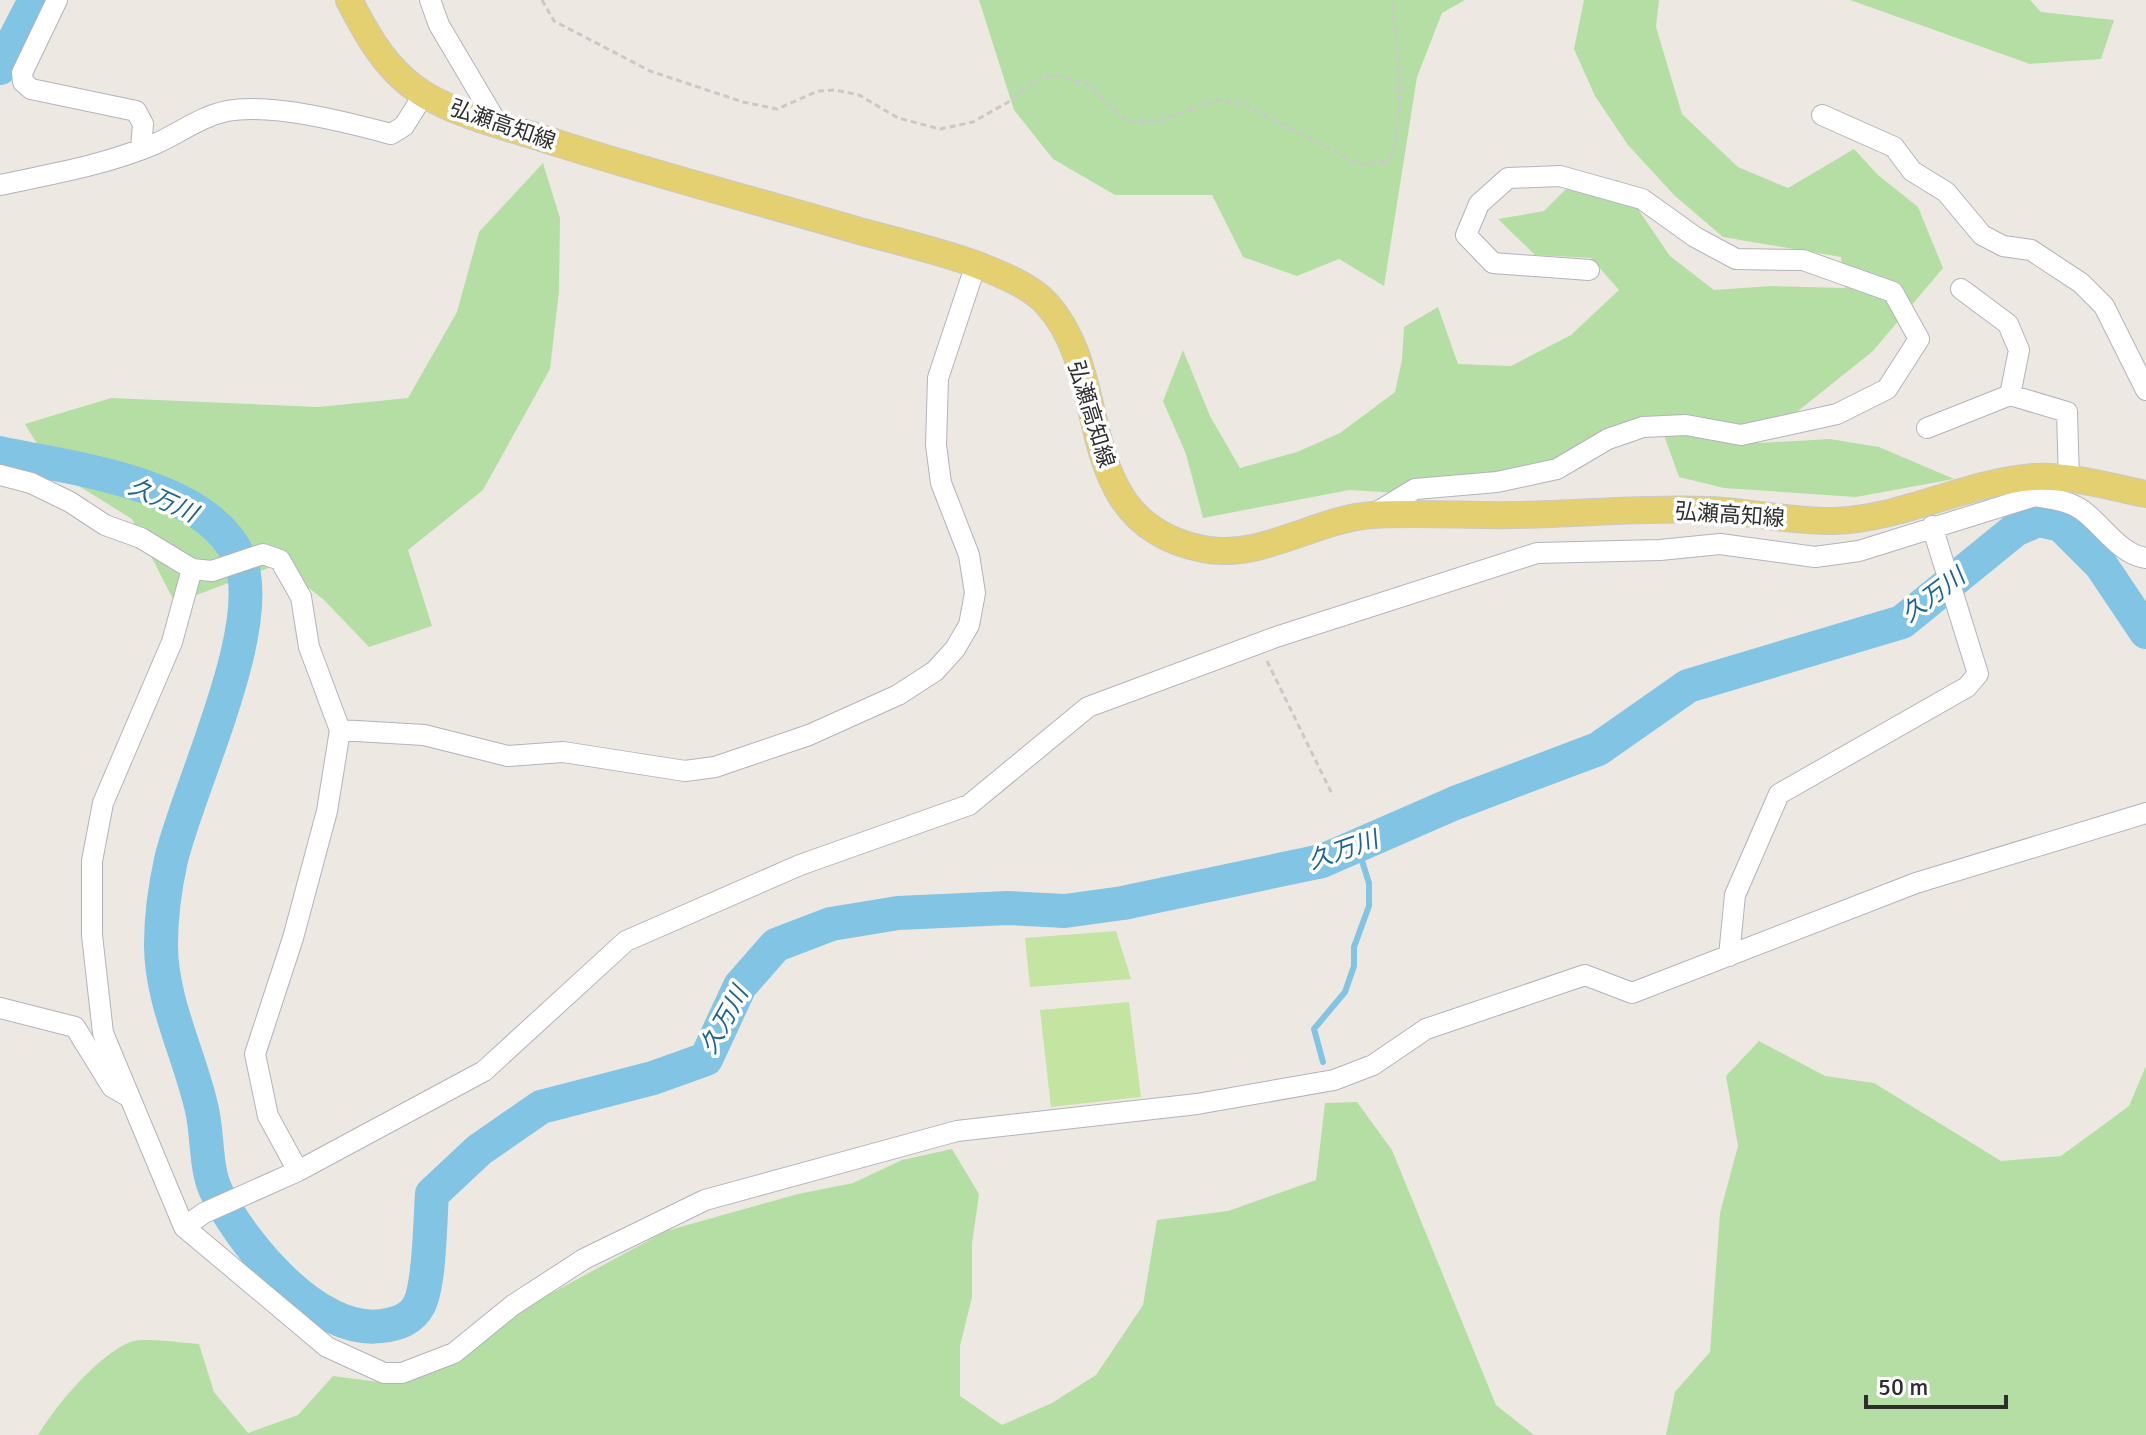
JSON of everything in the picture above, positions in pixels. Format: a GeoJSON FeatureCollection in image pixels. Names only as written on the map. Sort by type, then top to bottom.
{"type":"FeatureCollection","features":[{"type":"Feature","properties":{"kind":"main road","name":"弘瀬高知線"},"geometry":{"type":"LineString","coordinates":[[349,0],[366,34],[387,63],[424,94],[497,123],[621,163],[976,264],[1043,299],[1070,341],[1101,453],[1115,487],[1130,509],[1151,527],[1204,550],[1236,551],[1343,519],[1372,515],[1513,515],[1650,509],[1712,510],[1829,521],[1870,518],[2011,480],[2039,477],[2146,494]]}},
{"type":"Feature","properties":{"kind":"street"},"geometry":{"type":"LineString","coordinates":[[57,0],[22,73],[23,82],[31,89],[136,111],[143,124],[141,149]]}},
{"type":"Feature","properties":{"kind":"street"},"geometry":{"type":"LineString","coordinates":[[430,0],[439,25],[497,123]]}},
{"type":"Feature","properties":{"kind":"street"},"geometry":{"type":"LineString","coordinates":[[0,185],[88,167],[141,149],[193,121],[229,111],[339,119],[391,134],[404,126],[424,94]]}},
{"type":"Feature","properties":{"kind":"street"},"geometry":{"type":"LineString","coordinates":[[1822,115],[1894,147],[1912,171],[1946,192],[1982,235],[2003,246],[2031,250],[2081,283],[2104,306],[2146,390]]}},
{"type":"Feature","properties":{"kind":"street"},"geometry":{"type":"LineString","coordinates":[[1372,515],[1415,489],[1497,482],[1557,469],[1608,439],[1643,427],[1686,425],[1741,435],[1837,414],[1887,389],[1919,339],[1893,292],[1803,260],[1736,259],[1695,237],[1642,199],[1560,176],[1508,178],[1479,204],[1466,235],[1493,263],[1589,270]]}},
{"type":"Feature","properties":{"kind":"street"},"geometry":{"type":"LineString","coordinates":[[340,730],[424,735],[508,756],[563,752],[685,771],[715,767],[809,735],[898,695],[935,671],[955,649],[969,625],[975,593],[969,555],[941,483],[936,445],[938,378],[976,264]]}},
{"type":"Feature","properties":{"kind":"street"},"geometry":{"type":"LineString","coordinates":[[1961,289],[2008,324],[2019,350],[2010,395]]}},
{"type":"Feature","properties":{"kind":"street"},"geometry":{"type":"LineString","coordinates":[[1927,428],[2010,395],[2067,412],[2069,480]]}},
{"type":"Feature","properties":{"kind":"street"},"geometry":{"type":"LineString","coordinates":[[0,475],[31,483],[70,502],[105,525],[141,538],[202,570],[263,554],[280,560],[301,597],[309,647],[340,730],[327,811],[293,938],[255,1054],[268,1116],[298,1171]]}},
{"type":"Feature","properties":{"kind":"street"},"geometry":{"type":"LineString","coordinates":[[184,1227],[204,1213],[298,1171],[484,1071],[626,941],[800,865],[969,805],[1088,707],[1258,643],[1537,553],[1660,550],[1720,544],[1815,557],[1859,551],[2035,496],[2065,501],[2082,510],[2132,556],[2146,558]]}},
{"type":"Feature","properties":{"kind":"street"},"geometry":{"type":"LineString","coordinates":[[1729,956],[1735,895],[1779,794],[1967,687],[1978,674],[1932,526]]}},
{"type":"Feature","properties":{"kind":"street"},"geometry":{"type":"LineString","coordinates":[[202,570],[103,803],[92,861],[92,935],[103,1033],[184,1227],[327,1347],[384,1373],[402,1373],[454,1353],[513,1305],[584,1259],[705,1200],[957,1131],[1197,1104],[1334,1080],[1373,1065],[1437,1024],[1585,975],[1632,993],[1916,883],[2139,816]]}},
{"type":"Feature","properties":{"kind":"street"},"geometry":{"type":"LineString","coordinates":[[0,1008],[75,1027],[112,1087],[129,1096]]}},
{"type":"Feature","properties":{"kind":"path"},"geometry":{"type":"LineString","coordinates":[[542,0],[554,21],[650,71],[743,102],[777,109],[818,91],[835,90],[859,95],[898,118],[940,129],[973,122],[1010,101],[1034,81],[1054,75],[1088,84],[1128,122],[1159,121],[1217,100],[1245,105],[1361,165],[1390,160],[1399,132],[1399,61],[1392,0]]}},
{"type":"Feature","properties":{"kind":"path"},"geometry":{"type":"LineString","coordinates":[[1258,643],[1333,796]]}},
{"type":"Feature","properties":{"kind":"green space"},"geometry":{"type":"Polygon","coordinates":[[[979,0],[1465,0],[1442,13],[1417,77],[1384,286],[1339,259],[1297,276],[1243,257],[1212,195],[1115,195],[1053,159],[1014,110],[979,0]]]}},
{"type":"Feature","properties":{"kind":"green space"},"geometry":{"type":"Polygon","coordinates":[[[1584,0],[1659,0],[1656,27],[1682,114],[1738,167],[1788,188],[1854,149],[1878,175],[1918,207],[1943,268],[1873,351],[1758,443],[1830,439],[1879,447],[1954,479],[1856,497],[1724,488],[1679,477],[1661,427],[1550,464],[1415,494],[1349,490],[1203,518],[1186,454],[1163,401],[1183,350],[1210,416],[1240,468],[1297,452],[1340,433],[1395,392],[1402,360],[1404,327],[1438,307],[1458,364],[1511,366],[1571,335],[1619,290],[1591,258],[1535,255],[1498,219],[1544,211],[1575,180],[1618,180],[1670,256],[1714,290],[1771,286],[1845,288],[1841,257],[1723,237],[1674,195],[1628,145],[1595,96],[1574,49],[1584,0]]]}},
{"type":"Feature","properties":{"kind":"green space"},"geometry":{"type":"Polygon","coordinates":[[[1850,0],[2030,0],[2041,12],[2114,20],[2101,59],[2030,64],[1850,0]]]}},
{"type":"Feature","properties":{"kind":"green space"},"geometry":{"type":"Polygon","coordinates":[[[543,163],[560,218],[559,291],[550,369],[483,490],[408,550],[432,626],[369,647],[324,600],[279,564],[175,603],[132,519],[53,470],[25,424],[111,398],[318,407],[408,398],[457,312],[479,232],[543,163]]]}},
{"type":"Feature","properties":{"kind":"green space"},"geometry":{"type":"Polygon","coordinates":[[[1116,931],[1131,979],[1030,987],[1025,938],[1116,931]]]}},
{"type":"Feature","properties":{"kind":"green space"},"geometry":{"type":"Polygon","coordinates":[[[1129,1002],[1141,1097],[1051,1107],[1040,1010],[1129,1002]]]}},
{"type":"Feature","properties":{"kind":"green space"},"geometry":{"type":"Polygon","coordinates":[[[1759,1041],[1825,1076],[1874,1083],[2001,1161],[2061,1156],[2129,1106],[2146,1066],[2146,1435],[1666,1435],[1675,1392],[1710,1352],[1720,1213],[1738,1146],[1726,1076],[1759,1041]]]}},
{"type":"Feature","properties":{"kind":"green space"},"geometry":{"type":"Polygon","coordinates":[[[1357,1102],[1392,1150],[1496,1405],[1534,1435],[38,1435],[78,1382],[104,1358],[130,1342],[153,1340],[199,1344],[214,1392],[248,1433],[298,1415],[333,1376],[386,1383],[666,1231],[798,1194],[853,1183],[902,1160],[952,1149],[979,1194],[972,1244],[972,1297],[960,1346],[960,1396],[1002,1425],[1052,1403],[1096,1375],[1143,1305],[1157,1220],[1228,1211],[1316,1180],[1325,1103],[1357,1102]]]}},
{"type":"Feature","properties":{"kind":"waterway","name":"久万川"},"geometry":{"type":"LineString","coordinates":[[0,68],[35,0]]}},
{"type":"Feature","properties":{"kind":"waterway","name":"久万川"},"geometry":{"type":"LineString","coordinates":[[0,453],[98,473],[167,495],[197,511],[222,532],[239,557],[245,586],[243,622],[223,706],[171,860],[163,913],[162,966],[171,1008],[197,1089],[210,1174],[217,1193],[245,1237],[285,1282],[308,1302],[332,1316],[357,1325],[393,1324],[408,1318],[416,1310],[425,1282],[432,1194],[479,1150],[541,1107],[653,1078],[706,1059],[740,986],[776,945],[831,924],[898,913],[1008,908],[1065,911],[1123,903],[1322,861],[1455,803],[1598,749],[1688,686],[1902,622],[2015,530],[2038,520],[2061,525],[2101,565],[2146,632]]}},
{"type":"Feature","properties":{"kind":"waterway"},"geometry":{"type":"LineString","coordinates":[[1323,1062],[1314,1029],[1345,992],[1354,966],[1354,947],[1369,906],[1369,883],[1357,845]]}}]}
